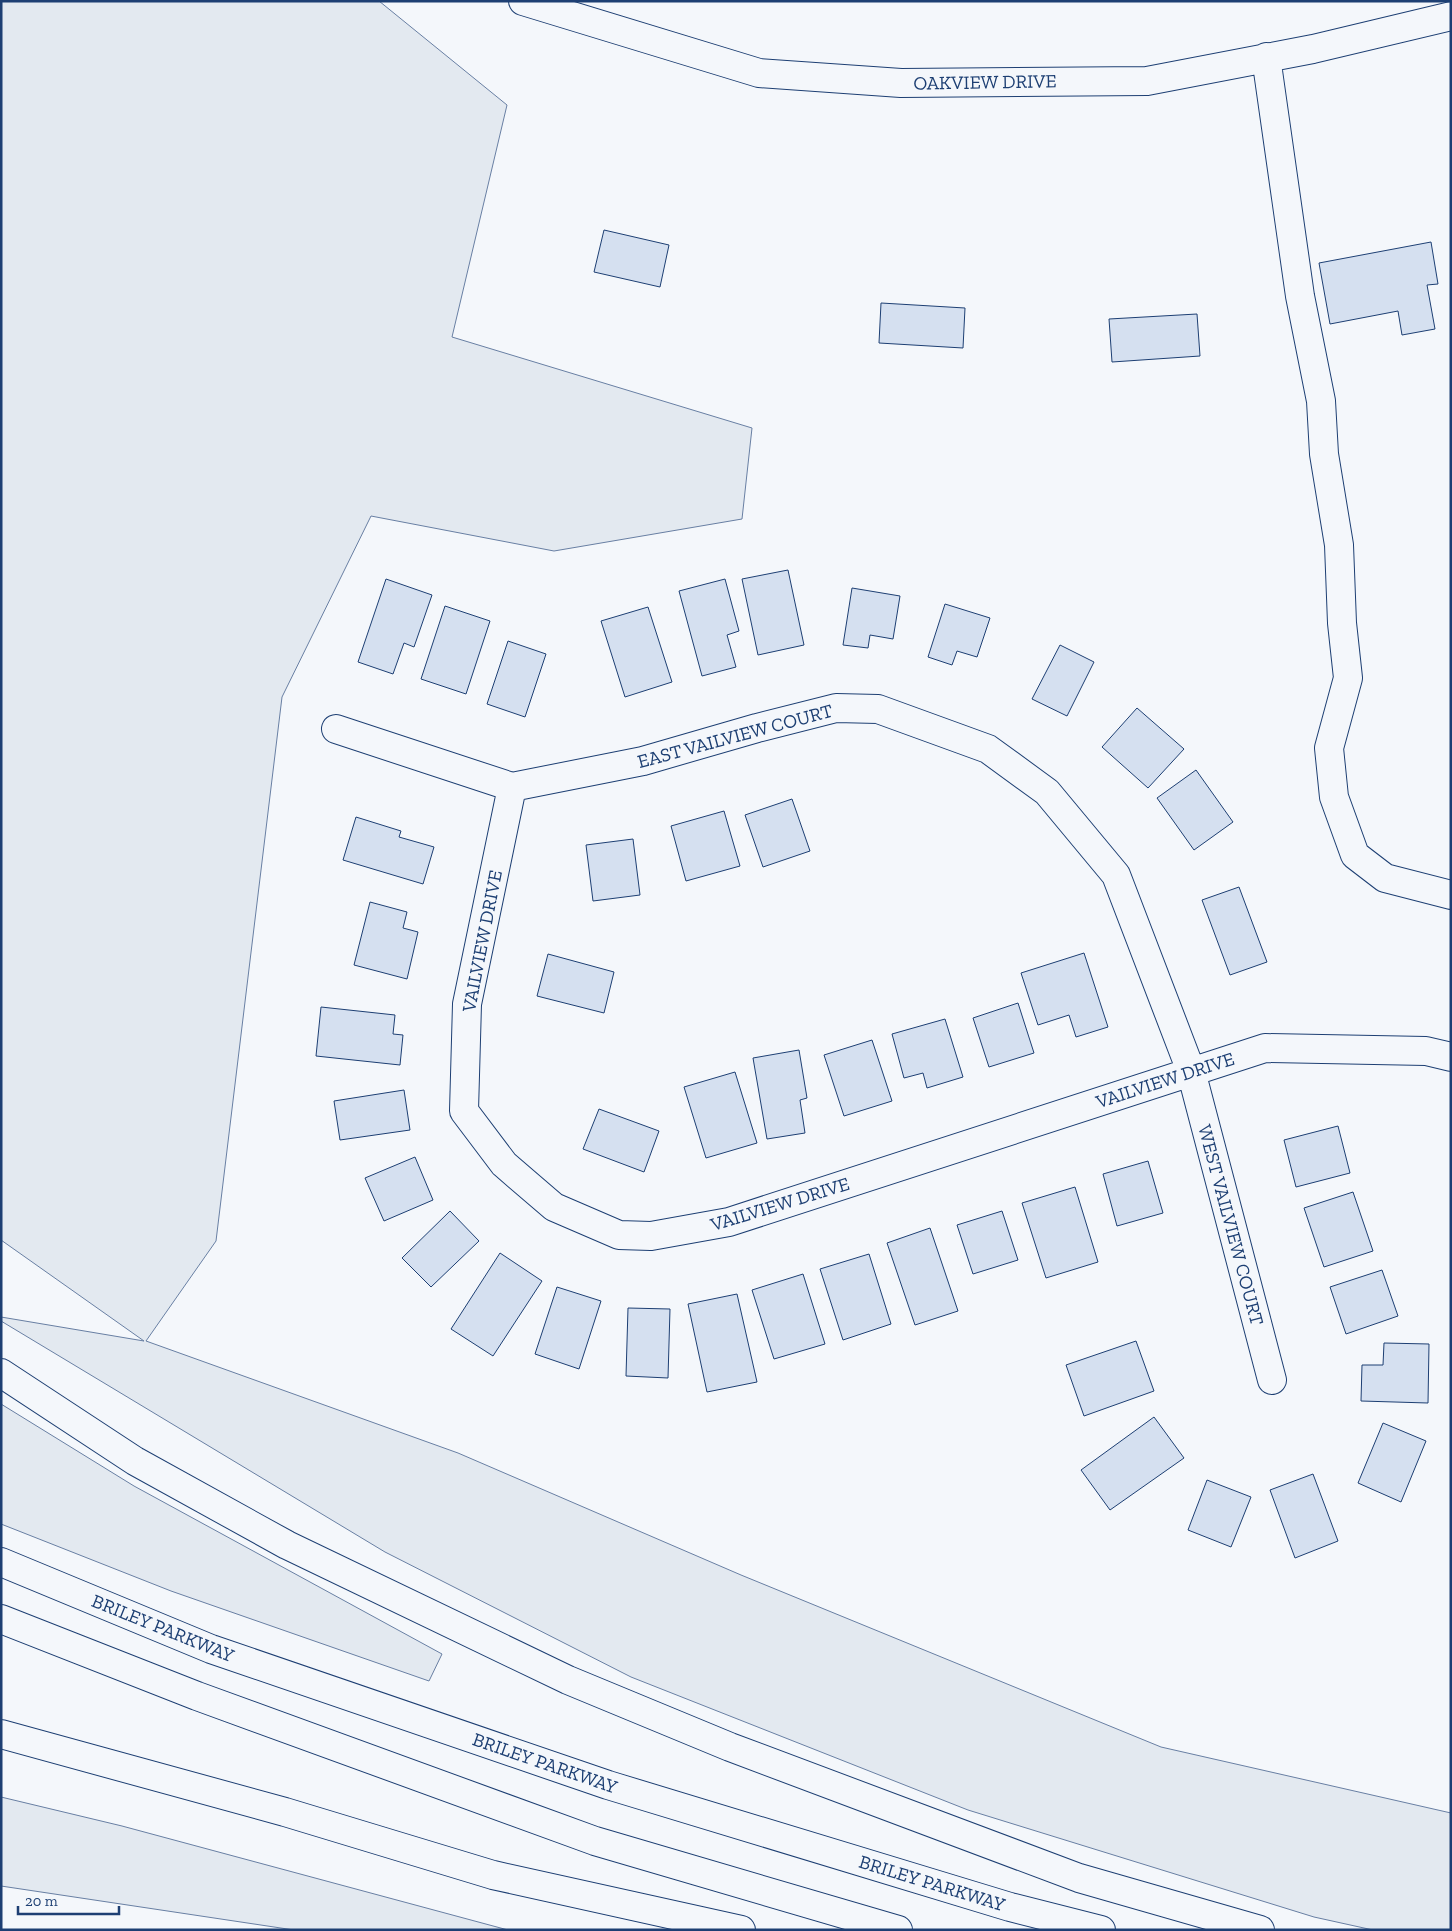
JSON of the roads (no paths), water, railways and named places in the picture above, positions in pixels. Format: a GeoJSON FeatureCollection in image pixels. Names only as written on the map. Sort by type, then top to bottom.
{"type":"FeatureCollection","features":[{"type":"Feature","properties":{"kind":"main road","name":"OAKVIEW DRIVE"},"geometry":{"type":"LineString","coordinates":[[523,1],[626,34],[759,73],[901,83],[1147,81],[1313,49],[1451,16]]}},
{"type":"Feature","properties":{"kind":"main road"},"geometry":{"type":"LineString","coordinates":[[1266,57],[1300,296],[1321,401],[1324,454],[1339,545],[1342,623],[1348,678],[1329,748],[1334,797],[1355,855],[1385,878],[1451,894]]}},
{"type":"Feature","properties":{"kind":"main road","name":"EAST VAILVIEW COURT"},"geometry":{"type":"LineString","coordinates":[[512,788],[643,761],[757,728],[836,708],[878,709],[988,748],[1047,792],[1116,875],[1191,1071]]}},
{"type":"Feature","properties":{"kind":"main road"},"geometry":{"type":"LineString","coordinates":[[336,729],[512,788]]}},
{"type":"Feature","properties":{"kind":"main road","name":"VAILVIEW DRIVE"},"geometry":{"type":"LineString","coordinates":[[512,788],[468,1004],[464,1110],[504,1164],[554,1207],[619,1235],[651,1236],[729,1222],[1265,1048],[1426,1051],[1451,1057]]}},
{"type":"Feature","properties":{"kind":"main road","name":"WEST VAILVIEW COURT"},"geometry":{"type":"LineString","coordinates":[[1191,1071],[1272,1380]]}},
{"type":"Feature","properties":{"kind":"main road"},"geometry":{"type":"LineString","coordinates":[[1,1374],[135,1461],[287,1545],[568,1680],[730,1747],[1078,1878],[1260,1930]]}},
{"type":"Feature","properties":{"kind":"main road","name":"BRILEY PARKWAY"},"geometry":{"type":"LineString","coordinates":[[1,1562],[211,1649],[608,1785],[1010,1907],[1100,1930]]}},
{"type":"Feature","properties":{"kind":"main road"},"geometry":{"type":"LineString","coordinates":[[1,1619],[197,1696],[595,1841],[898,1930]]}},
{"type":"Feature","properties":{"kind":"main road"},"geometry":{"type":"LineString","coordinates":[[1,1734],[285,1812],[493,1875],[741,1930]]}}]}
